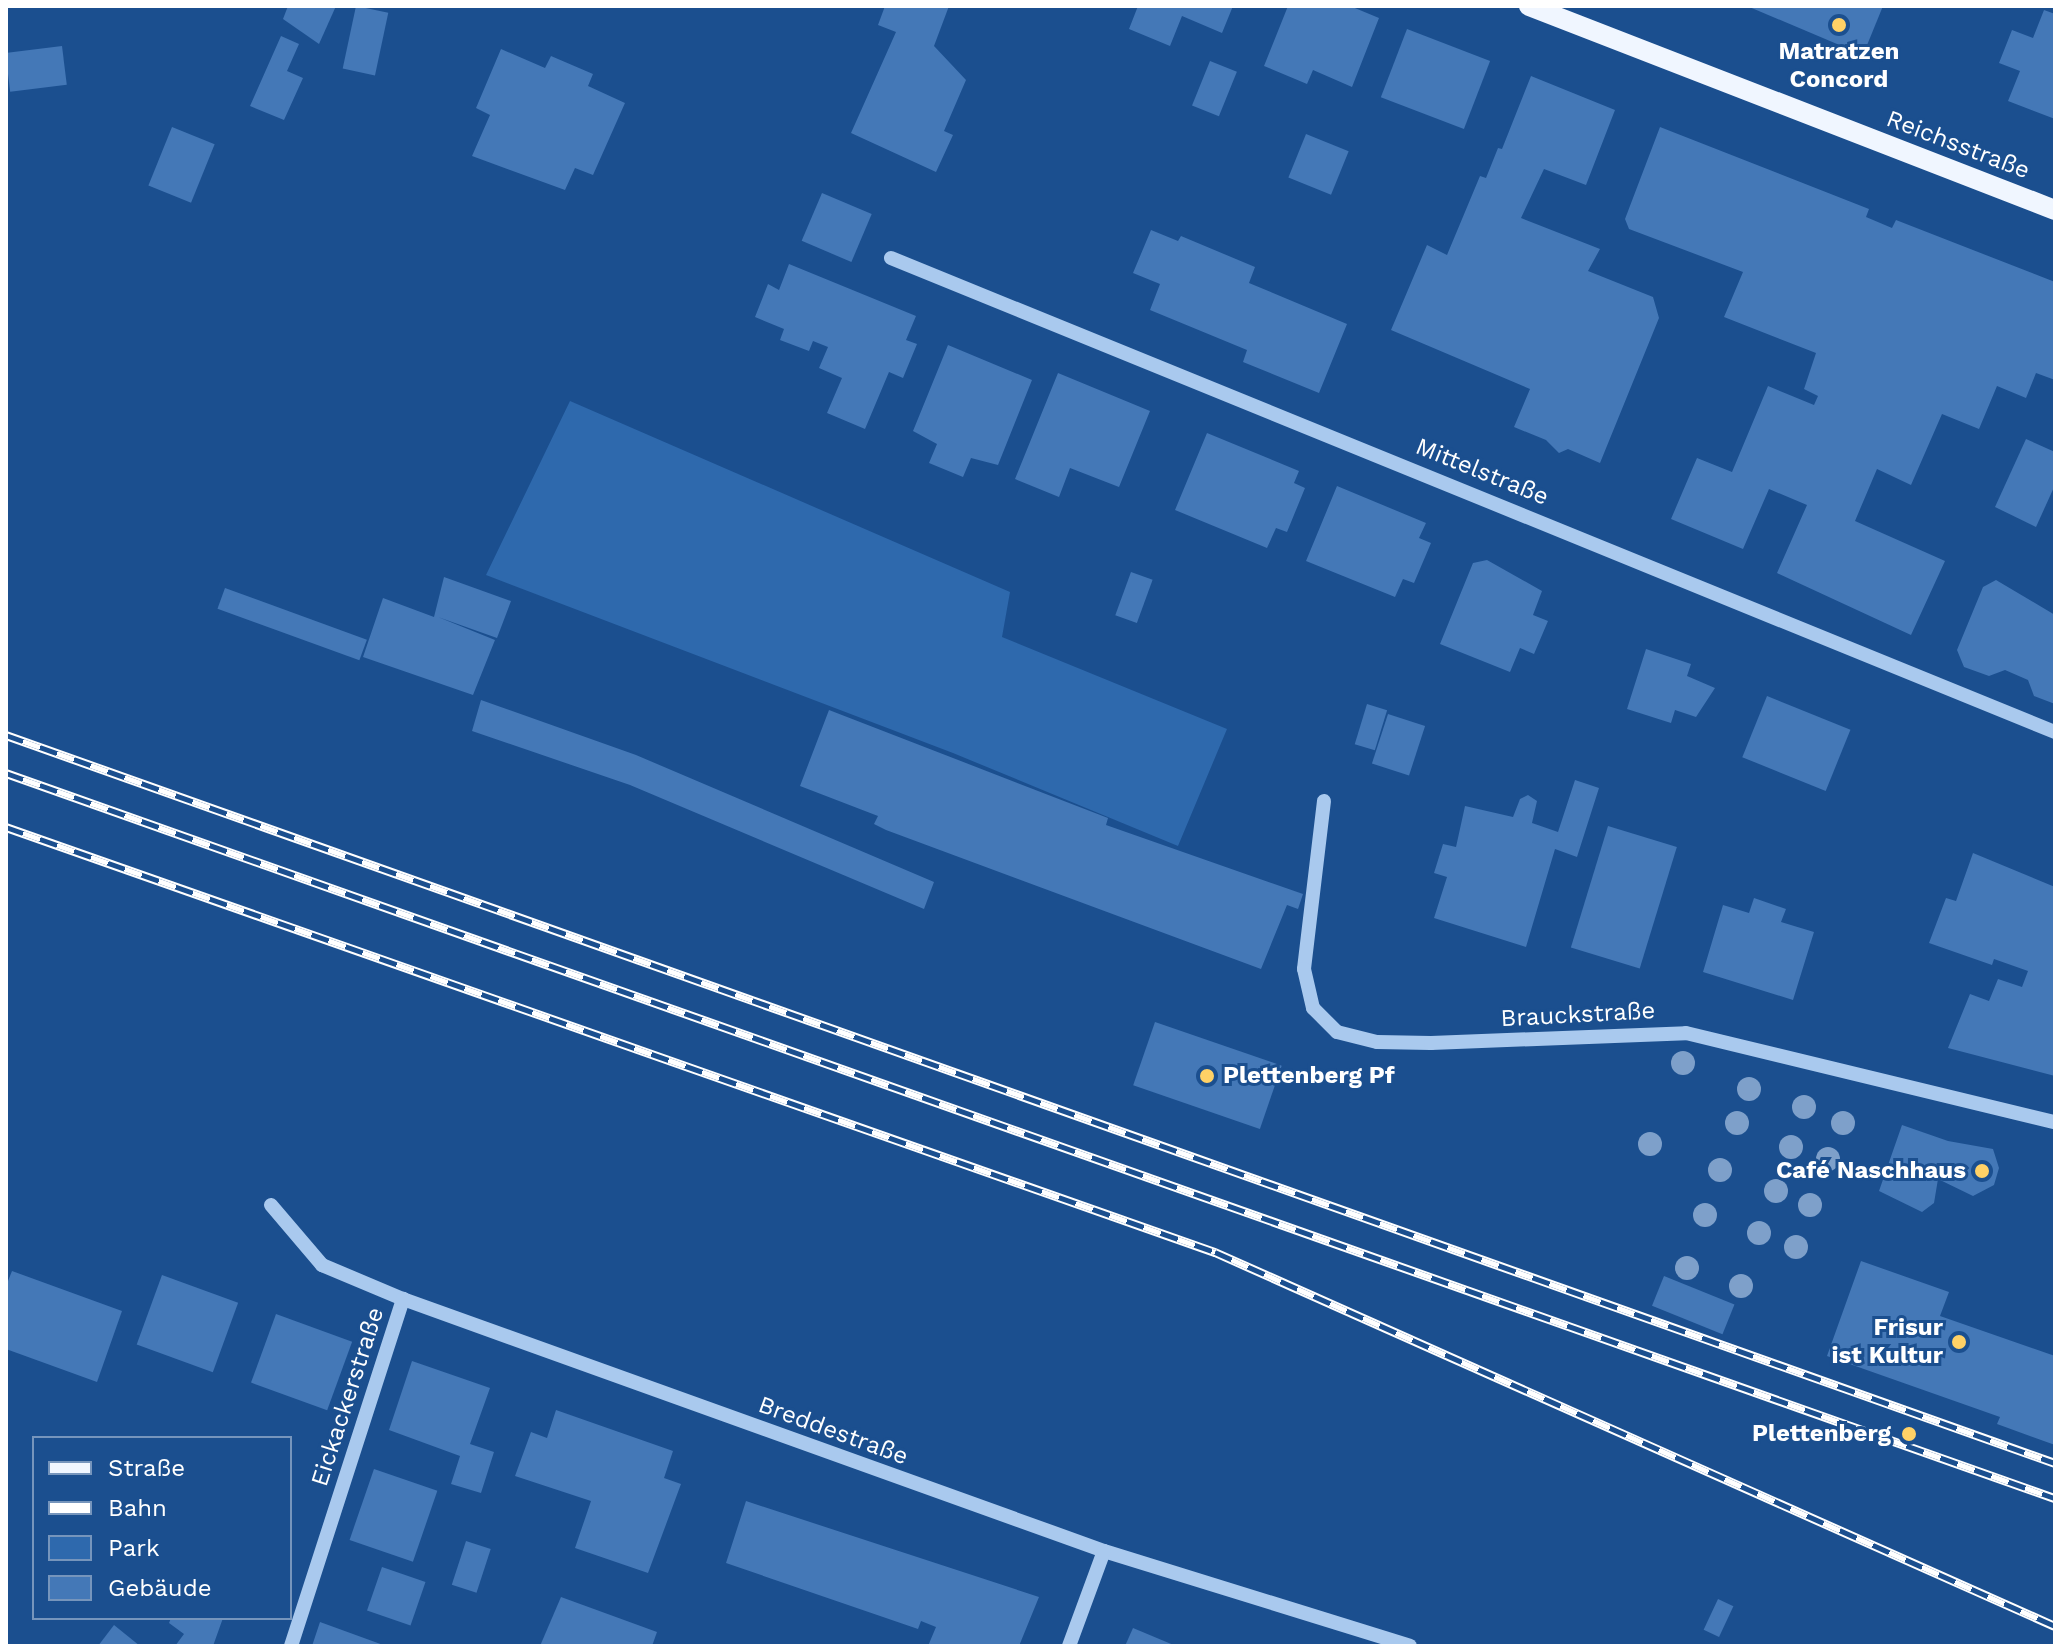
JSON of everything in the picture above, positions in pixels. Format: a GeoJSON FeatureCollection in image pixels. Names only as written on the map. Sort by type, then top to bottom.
{"type":"FeatureCollection","features":[{"type":"Feature","properties":{"kind":"main road","name":"Reichsstraße"},"geometry":{"type":"LineString","coordinates":[[1529,6],[2055,210]]}},
{"type":"Feature","properties":{"kind":"street","name":"Mittelstraße"},"geometry":{"type":"LineString","coordinates":[[891,258],[2055,732]]}},
{"type":"Feature","properties":{"kind":"street","name":"Brauckstraße"},"geometry":{"type":"LineString","coordinates":[[1324,801],[1304,969],[1313,1008],[1337,1032],[1377,1042],[1431,1043],[1686,1033],[2055,1122]]}},
{"type":"Feature","properties":{"kind":"street","name":"Breddestraße"},"geometry":{"type":"LineString","coordinates":[[271,1205],[322,1265],[403,1299],[1104,1551],[1410,1646]]}},
{"type":"Feature","properties":{"kind":"street","name":"Eickackerstraße"},"geometry":{"type":"LineString","coordinates":[[291,1646],[403,1299]]}},
{"type":"Feature","properties":{"kind":"street"},"geometry":{"type":"LineString","coordinates":[[1069,1646],[1104,1551]]}},
{"type":"Feature","properties":{"kind":"green space"},"geometry":{"type":"Polygon","coordinates":[[[570,401],[1010,592],[1002,637],[1227,729],[1178,846],[953,753],[486,575],[570,401]]]}},
{"type":"Feature","properties":{"kind":"building"},"geometry":{"type":"Polygon","coordinates":[[[288,6],[336,6],[319,44],[283,19],[288,6]]]}},
{"type":"Feature","properties":{"kind":"building"},"geometry":{"type":"Polygon","coordinates":[[[356,6],[388,13],[375,75],[343,69],[356,6]]]}},
{"type":"Feature","properties":{"kind":"building"},"geometry":{"type":"Polygon","coordinates":[[[885,6],[949,6],[934,46],[966,80],[944,131],[953,135],[936,172],[851,133],[896,32],[878,25],[885,6]]]}},
{"type":"Feature","properties":{"kind":"building"},"geometry":{"type":"Polygon","coordinates":[[[1138,6],[1233,6],[1222,33],[1182,16],[1170,46],[1129,29],[1138,6]]]}},
{"type":"Feature","properties":{"kind":"building"},"geometry":{"type":"Polygon","coordinates":[[[1288,6],[1350,6],[1379,18],[1352,87],[1313,70],[1307,84],[1264,66],[1288,6]]]}},
{"type":"Feature","properties":{"kind":"building"},"geometry":{"type":"Polygon","coordinates":[[[1747,6],[1883,6],[1863,55],[1747,6]]]}},
{"type":"Feature","properties":{"kind":"building"},"geometry":{"type":"Polygon","coordinates":[[[2044,10],[2055,14],[2055,119],[2008,101],[2020,71],[1999,63],[2012,30],[2033,38],[2044,10]]]}},
{"type":"Feature","properties":{"kind":"building"},"geometry":{"type":"Polygon","coordinates":[[[1407,29],[1490,61],[1464,129],[1381,97],[1407,29]]]}},
{"type":"Feature","properties":{"kind":"building"},"geometry":{"type":"Polygon","coordinates":[[[281,36],[299,44],[287,71],[303,78],[284,120],[250,106],[281,36]]]}},
{"type":"Feature","properties":{"kind":"building"},"geometry":{"type":"Polygon","coordinates":[[[62,46],[67,85],[10,92],[6,53],[62,46]]]}},
{"type":"Feature","properties":{"kind":"building"},"geometry":{"type":"Polygon","coordinates":[[[501,49],[545,68],[551,56],[593,74],[588,86],[625,103],[593,175],[575,168],[565,190],[472,156],[490,115],[476,108],[501,49]]]}},
{"type":"Feature","properties":{"kind":"building"},"geometry":{"type":"Polygon","coordinates":[[[1210,61],[1237,72],[1219,116],[1192,106],[1210,61]]]}},
{"type":"Feature","properties":{"kind":"building"},"geometry":{"type":"Polygon","coordinates":[[[1531,76],[1615,110],[1586,185],[1544,169],[1521,218],[1600,249],[1588,271],[1653,297],[1659,318],[1600,463],[1568,449],[1559,453],[1546,440],[1514,427],[1530,389],[1391,330],[1427,245],[1447,255],[1480,176],[1486,178],[1498,148],[1502,149],[1531,76]]]}},
{"type":"Feature","properties":{"kind":"building"},"geometry":{"type":"Polygon","coordinates":[[[172,127],[215,144],[191,203],[148,185],[172,127]]]}},
{"type":"Feature","properties":{"kind":"building"},"geometry":{"type":"Polygon","coordinates":[[[1660,127],[1869,209],[1866,217],[1892,228],[1896,220],[2055,282],[2055,380],[2036,373],[2026,398],[1997,386],[1979,429],[1942,414],[1911,485],[1877,469],[1855,521],[1945,561],[1911,635],[1777,573],[1807,505],[1769,489],[1743,549],[1671,519],[1697,458],[1732,472],[1768,386],[1814,405],[1818,396],[1804,389],[1816,353],[1724,317],[1743,272],[1629,229],[1625,219],[1660,127]]]}},
{"type":"Feature","properties":{"kind":"building"},"geometry":{"type":"Polygon","coordinates":[[[1306,134],[1349,151],[1331,195],[1288,178],[1306,134]]]}},
{"type":"Feature","properties":{"kind":"building"},"geometry":{"type":"Polygon","coordinates":[[[822,193],[872,214],[851,262],[802,241],[822,193]]]}},
{"type":"Feature","properties":{"kind":"building"},"geometry":{"type":"Polygon","coordinates":[[[1151,230],[1178,241],[1181,236],[1255,267],[1249,283],[1347,324],[1319,393],[1243,362],[1247,350],[1150,310],[1160,284],[1133,273],[1151,230]]]}},
{"type":"Feature","properties":{"kind":"building"},"geometry":{"type":"Polygon","coordinates":[[[789,264],[916,316],[906,340],[917,344],[903,378],[889,372],[865,429],[827,413],[842,378],[819,368],[828,347],[813,341],[809,351],[780,340],[784,329],[755,317],[768,284],[779,290],[789,264]]]}},
{"type":"Feature","properties":{"kind":"building"},"geometry":{"type":"Polygon","coordinates":[[[948,345],[1032,380],[998,465],[971,458],[963,477],[929,463],[937,444],[913,431],[948,345]]]}},
{"type":"Feature","properties":{"kind":"building"},"geometry":{"type":"Polygon","coordinates":[[[1058,373],[1150,411],[1119,487],[1070,468],[1059,497],[1015,479],[1058,373]]]}},
{"type":"Feature","properties":{"kind":"building"},"geometry":{"type":"Polygon","coordinates":[[[1207,433],[1299,471],[1294,483],[1305,488],[1287,532],[1276,528],[1267,548],[1175,510],[1207,433]]]}},
{"type":"Feature","properties":{"kind":"building"},"geometry":{"type":"Polygon","coordinates":[[[2026,439],[2055,452],[2055,485],[2036,527],[1995,507],[2026,439]]]}},
{"type":"Feature","properties":{"kind":"building"},"geometry":{"type":"Polygon","coordinates":[[[1337,486],[1426,523],[1419,538],[1431,543],[1414,583],[1403,579],[1395,597],[1306,561],[1337,486]]]}},
{"type":"Feature","properties":{"kind":"building"},"geometry":{"type":"Polygon","coordinates":[[[1487,560],[1542,591],[1533,615],[1548,621],[1534,654],[1520,648],[1510,672],[1440,644],[1473,563],[1487,560]]]}},
{"type":"Feature","properties":{"kind":"building"},"geometry":{"type":"Polygon","coordinates":[[[1131,572],[1153,580],[1137,623],[1115,615],[1131,572]]]}},
{"type":"Feature","properties":{"kind":"building"},"geometry":{"type":"Polygon","coordinates":[[[444,577],[511,601],[497,638],[438,617],[495,640],[473,695],[363,657],[383,598],[434,617],[444,577]]]}},
{"type":"Feature","properties":{"kind":"building"},"geometry":{"type":"Polygon","coordinates":[[[1996,580],[2055,615],[2055,704],[2034,696],[2028,680],[2005,670],[1989,676],[1964,667],[1957,650],[1983,587],[1996,580]]]}},
{"type":"Feature","properties":{"kind":"building"},"geometry":{"type":"Polygon","coordinates":[[[225,588],[367,640],[359,660],[217,609],[225,588]]]}},
{"type":"Feature","properties":{"kind":"building"},"geometry":{"type":"Polygon","coordinates":[[[1646,649],[1691,664],[1687,676],[1715,688],[1696,717],[1675,710],[1671,723],[1627,709],[1646,649]]]}},
{"type":"Feature","properties":{"kind":"building"},"geometry":{"type":"Polygon","coordinates":[[[1767,696],[1850,730],[1826,791],[1742,757],[1767,696]]]}},
{"type":"Feature","properties":{"kind":"building"},"geometry":{"type":"Polygon","coordinates":[[[481,700],[636,755],[934,882],[924,909],[630,785],[472,731],[481,700]]]}},
{"type":"Feature","properties":{"kind":"building"},"geometry":{"type":"Polygon","coordinates":[[[1367,704],[1387,710],[1375,750],[1355,744],[1367,704]]]}},
{"type":"Feature","properties":{"kind":"building"},"geometry":{"type":"Polygon","coordinates":[[[829,710],[1108,818],[1106,825],[1303,894],[1298,909],[1287,905],[1261,969],[886,830],[874,824],[878,816],[800,786],[829,710]]]}},
{"type":"Feature","properties":{"kind":"building"},"geometry":{"type":"Polygon","coordinates":[[[1388,714],[1425,726],[1409,776],[1372,763],[1388,714]]]}},
{"type":"Feature","properties":{"kind":"building"},"geometry":{"type":"Polygon","coordinates":[[[1575,780],[1599,788],[1577,857],[1555,849],[1526,947],[1434,918],[1447,877],[1434,873],[1443,844],[1456,847],[1465,806],[1513,817],[1520,799],[1528,795],[1537,801],[1532,823],[1558,832],[1575,780]]]}},
{"type":"Feature","properties":{"kind":"building"},"geometry":{"type":"Polygon","coordinates":[[[1608,826],[1677,847],[1640,969],[1571,947],[1608,826]]]}},
{"type":"Feature","properties":{"kind":"building"},"geometry":{"type":"Polygon","coordinates":[[[1973,853],[2055,887],[2055,1076],[1948,1048],[1970,994],[1989,1001],[1998,979],[2022,987],[2028,971],[1994,959],[1992,965],[1929,943],[1946,898],[1956,901],[1973,853]]]}},
{"type":"Feature","properties":{"kind":"building"},"geometry":{"type":"Polygon","coordinates":[[[1754,898],[1786,909],[1781,922],[1814,932],[1793,1000],[1703,972],[1723,905],[1749,913],[1754,898]]]}},
{"type":"Feature","properties":{"kind":"building","name":"Plettenberg Pf"},"geometry":{"type":"Polygon","coordinates":[[[1155,1022],[1282,1066],[1260,1129],[1133,1085],[1155,1022]]]}},
{"type":"Feature","properties":{"kind":"building"},"geometry":{"type":"Polygon","coordinates":[[[1902,1125],[1948,1141],[1993,1149],[1999,1168],[1994,1185],[1973,1196],[1938,1179],[1934,1203],[1922,1212],[1879,1191],[1902,1125]]]}},
{"type":"Feature","properties":{"kind":"building"},"geometry":{"type":"Polygon","coordinates":[[[1861,1261],[1949,1292],[1940,1316],[2055,1356],[2055,1445],[1997,1424],[2000,1417],[1827,1356],[1861,1261]]]}},
{"type":"Feature","properties":{"kind":"building"},"geometry":{"type":"Polygon","coordinates":[[[12,1271],[122,1311],[97,1382],[6,1349],[6,1286],[12,1271]]]}},
{"type":"Feature","properties":{"kind":"building"},"geometry":{"type":"Polygon","coordinates":[[[162,1275],[238,1303],[213,1372],[137,1345],[162,1275]]]}},
{"type":"Feature","properties":{"kind":"building"},"geometry":{"type":"Polygon","coordinates":[[[1664,1276],[1734,1304],[1722,1334],[1652,1306],[1664,1276]]]}},
{"type":"Feature","properties":{"kind":"building"},"geometry":{"type":"Polygon","coordinates":[[[276,1314],[352,1342],[327,1410],[251,1383],[276,1314]]]}},
{"type":"Feature","properties":{"kind":"building"},"geometry":{"type":"Polygon","coordinates":[[[412,1361],[490,1388],[470,1444],[494,1452],[481,1493],[451,1484],[460,1456],[389,1430],[412,1361]]]}},
{"type":"Feature","properties":{"kind":"building"},"geometry":{"type":"Polygon","coordinates":[[[556,1410],[673,1451],[664,1478],[681,1484],[648,1573],[575,1548],[591,1501],[515,1476],[531,1432],[547,1438],[556,1410]]]}},
{"type":"Feature","properties":{"kind":"building"},"geometry":{"type":"Polygon","coordinates":[[[374,1469],[437,1491],[413,1562],[350,1540],[374,1469]]]}},
{"type":"Feature","properties":{"kind":"building"},"geometry":{"type":"Polygon","coordinates":[[[746,1501],[1039,1597],[1019,1646],[928,1646],[936,1627],[921,1621],[918,1629],[726,1563],[746,1501]]]}},
{"type":"Feature","properties":{"kind":"building"},"geometry":{"type":"Polygon","coordinates":[[[466,1541],[491,1549],[477,1593],[452,1585],[466,1541]]]}},
{"type":"Feature","properties":{"kind":"building"},"geometry":{"type":"Polygon","coordinates":[[[382,1567],[425,1582],[411,1625],[367,1610],[382,1567]]]}},
{"type":"Feature","properties":{"kind":"building"},"geometry":{"type":"Polygon","coordinates":[[[561,1597],[657,1632],[652,1646],[540,1646],[561,1597]]]}},
{"type":"Feature","properties":{"kind":"building"},"geometry":{"type":"Polygon","coordinates":[[[1718,1599],[1733,1606],[1719,1637],[1704,1630],[1718,1599]]]}},
{"type":"Feature","properties":{"kind":"building"},"geometry":{"type":"Polygon","coordinates":[[[170,1620],[222,1620],[213,1646],[175,1646],[184,1634],[169,1623],[170,1620]]]}},
{"type":"Feature","properties":{"kind":"building"},"geometry":{"type":"Polygon","coordinates":[[[320,1622],[386,1646],[312,1646],[320,1622]]]}},
{"type":"Feature","properties":{"kind":"building"},"geometry":{"type":"Polygon","coordinates":[[[114,1625],[140,1646],[98,1646],[114,1625]]]}},
{"type":"Feature","properties":{"kind":"building"},"geometry":{"type":"Polygon","coordinates":[[[1133,1628],[1176,1646],[1125,1646],[1133,1628]]]}},
{"type":"Feature","properties":{"kind":"railway"},"geometry":{"type":"LineString","coordinates":[[6,735],[2055,1463]]}},
{"type":"Feature","properties":{"kind":"railway"},"geometry":{"type":"LineString","coordinates":[[6,773],[2055,1498]]}},
{"type":"Feature","properties":{"kind":"railway"},"geometry":{"type":"LineString","coordinates":[[6,827],[1215,1252],[2055,1626]]}},
{"type":"Feature","properties":{"kind":"place","name":"Matratzen Concord"},"geometry":{"type":"Point","coordinates":[1839,25]}},
{"type":"Feature","properties":{"kind":"place","name":"Plettenberg Pf"},"geometry":{"type":"Point","coordinates":[1207,1076]}},
{"type":"Feature","properties":{"kind":"place","name":"Café Naschhaus"},"geometry":{"type":"Point","coordinates":[1982,1171]}},
{"type":"Feature","properties":{"kind":"place","name":"Frisur ist Kultur"},"geometry":{"type":"Point","coordinates":[1959,1342]}},
{"type":"Feature","properties":{"kind":"place","name":"Plettenberg"},"geometry":{"type":"Point","coordinates":[1909,1434]}}]}
